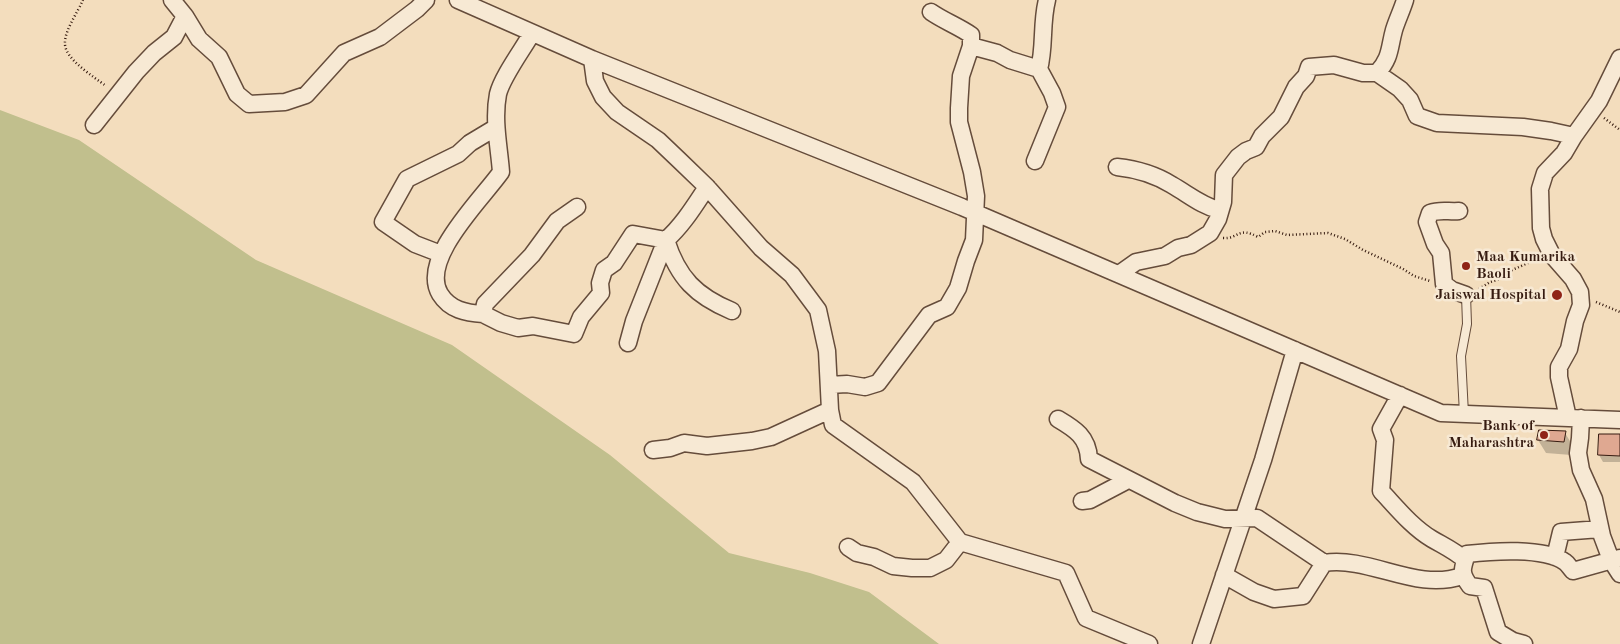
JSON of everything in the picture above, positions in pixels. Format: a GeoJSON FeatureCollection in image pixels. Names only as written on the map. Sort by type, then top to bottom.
{"type":"FeatureCollection","features":[{"type":"Feature","properties":{"kind":"street"},"geometry":{"type":"LineString","coordinates":[[172,0],[185,16],[199,39],[219,57],[237,94],[249,104],[285,102],[306,95],[344,53],[380,37],[426,0]]}},
{"type":"Feature","properties":{"kind":"street"},"geometry":{"type":"LineString","coordinates":[[458,0],[592,59],[976,213],[1441,413],[1620,420]]}},
{"type":"Feature","properties":{"kind":"street"},"geometry":{"type":"LineString","coordinates":[[1039,69],[1043,57],[1042,36],[1047,0]]}},
{"type":"Feature","properties":{"kind":"street"},"geometry":{"type":"LineString","coordinates":[[1377,74],[1385,65],[1405,0]]}},
{"type":"Feature","properties":{"kind":"street"},"geometry":{"type":"LineString","coordinates":[[829,385],[847,384],[865,387],[878,383],[929,315],[947,307],[958,288],[974,240],[976,196],[959,122],[961,76],[971,46],[971,35],[931,12]]}},
{"type":"Feature","properties":{"kind":"street"},"geometry":{"type":"LineString","coordinates":[[94,125],[154,53],[174,36],[185,16]]}},
{"type":"Feature","properties":{"kind":"street"},"geometry":{"type":"LineString","coordinates":[[532,33],[498,93],[495,128],[501,172],[456,229],[442,254],[437,269],[435,286],[443,299],[455,309],[466,313],[483,314],[501,323],[518,328],[533,326],[574,334],[581,317],[601,293],[600,283],[604,270],[614,263],[633,234],[666,240]]}},
{"type":"Feature","properties":{"kind":"street"},"geometry":{"type":"LineString","coordinates":[[971,46],[997,53],[1010,60],[1039,69],[1057,107],[1035,161]]}},
{"type":"Feature","properties":{"kind":"street"},"geometry":{"type":"LineString","coordinates":[[1524,644],[1513,641],[1498,632],[1484,588],[1470,586],[1462,576],[1467,554],[1506,551],[1536,553],[1555,557],[1565,562],[1573,571],[1617,564],[1600,529],[1594,499],[1581,470],[1578,453],[1580,438],[1560,377],[1559,367],[1568,349],[1581,305],[1580,292],[1573,279],[1552,255],[1541,228],[1540,190],[1545,173],[1564,153],[1599,101],[1620,58]]}},
{"type":"Feature","properties":{"kind":"street"},"geometry":{"type":"LineString","coordinates":[[592,59],[595,81],[603,97],[617,112],[658,140],[707,187],[761,248],[792,275],[818,310],[827,351],[830,410],[833,425],[913,482],[960,542],[1066,573],[1086,618],[1148,644]]}},
{"type":"Feature","properties":{"kind":"street"},"geometry":{"type":"LineString","coordinates":[[1119,274],[1136,262],[1165,256],[1178,248],[1190,245],[1210,233],[1218,219],[1223,202],[1225,189],[1224,175],[1238,157],[1256,147],[1262,136],[1281,117],[1296,88],[1306,76],[1309,67],[1334,65],[1363,73],[1377,74],[1400,89],[1410,100],[1417,116],[1437,123],[1523,127],[1574,136]]}},
{"type":"Feature","properties":{"kind":"street"},"geometry":{"type":"LineString","coordinates":[[442,254],[415,244],[383,222],[392,202],[407,179],[458,154],[470,143],[495,128]]}},
{"type":"Feature","properties":{"kind":"street"},"geometry":{"type":"LineString","coordinates":[[1117,167],[1158,177],[1208,207],[1220,210]]}},
{"type":"Feature","properties":{"kind":"street"},"geometry":{"type":"LineString","coordinates":[[628,343],[634,321],[666,240],[691,211],[707,187]]}},
{"type":"Feature","properties":{"kind":"street"},"geometry":{"type":"LineString","coordinates":[[483,314],[485,304],[532,255],[557,221],[577,207]]}},
{"type":"Feature","properties":{"kind":"street"},"geometry":{"type":"LineString","coordinates":[[1459,211],[1438,210],[1430,214],[1427,222],[1441,254],[1444,284],[1452,290],[1466,295]]}},
{"type":"Feature","properties":{"kind":"street"},"geometry":{"type":"LineString","coordinates":[[666,240],[672,258],[689,284],[709,301],[732,311]]}},
{"type":"Feature","properties":{"kind":"street"},"geometry":{"type":"LineString","coordinates":[[1201,644],[1263,460],[1295,350]]}},
{"type":"Feature","properties":{"kind":"street"},"geometry":{"type":"LineString","coordinates":[[1400,395],[1382,429],[1385,440],[1381,490],[1400,512],[1423,532],[1455,551],[1465,560]]}},
{"type":"Feature","properties":{"kind":"street"},"geometry":{"type":"LineString","coordinates":[[653,450],[670,448],[684,443],[707,446],[752,442],[771,437],[830,410]]}},
{"type":"Feature","properties":{"kind":"street"},"geometry":{"type":"LineString","coordinates":[[1058,420],[1077,430],[1089,448],[1089,459],[1128,480],[1197,512],[1225,519],[1243,520],[1257,518],[1324,563],[1335,561],[1360,563],[1425,581],[1453,579],[1462,576]]}},
{"type":"Feature","properties":{"kind":"street"},"geometry":{"type":"LineString","coordinates":[[1082,501],[1090,500],[1128,480]]}},
{"type":"Feature","properties":{"kind":"street"},"geometry":{"type":"LineString","coordinates":[[1555,557],[1561,532],[1600,529]]}},
{"type":"Feature","properties":{"kind":"street"},"geometry":{"type":"LineString","coordinates":[[848,547],[857,553],[893,566],[930,568],[946,560],[960,542]]}},
{"type":"Feature","properties":{"kind":"street"},"geometry":{"type":"LineString","coordinates":[[1224,575],[1254,592],[1274,599],[1303,596],[1324,563]]}},
{"type":"Feature","properties":{"kind":"lane"},"geometry":{"type":"LineString","coordinates":[[1464,414],[1460,356],[1467,324],[1466,295]]}},
{"type":"Feature","properties":{"kind":"path"},"geometry":{"type":"LineString","coordinates":[[83,0],[70,26],[64,44],[69,56],[117,96]]}},
{"type":"Feature","properties":{"kind":"path"},"geometry":{"type":"LineString","coordinates":[[1593,110],[1616,129],[1620,130]]}},
{"type":"Feature","properties":{"kind":"path"},"geometry":{"type":"LineString","coordinates":[[1210,233],[1222,238],[1230,238],[1240,232],[1250,232],[1258,237],[1265,232],[1275,231],[1287,235],[1328,233],[1345,239],[1414,276],[1444,284]]}},
{"type":"Feature","properties":{"kind":"path"},"geometry":{"type":"LineString","coordinates":[[1466,295],[1490,282],[1504,278],[1510,272],[1530,264],[1541,256],[1552,255]]}},
{"type":"Feature","properties":{"kind":"path"},"geometry":{"type":"LineString","coordinates":[[1581,305],[1591,301],[1620,312]]}},
{"type":"Feature","properties":{"kind":"shaded area"},"geometry":{"type":"Polygon","coordinates":[[[0,110],[79,140],[256,260],[452,345],[610,455],[729,553],[810,573],[869,592],[939,644],[0,644],[0,110]]]}},
{"type":"Feature","properties":{"kind":"building"},"geometry":{"type":"Polygon","coordinates":[[[1539,430],[1566,431],[1564,442],[1537,440],[1539,430]]]}},
{"type":"Feature","properties":{"kind":"building"},"geometry":{"type":"Polygon","coordinates":[[[1599,434],[1620,434],[1620,456],[1598,455],[1599,434]]]}},
{"type":"Feature","properties":{"kind":"place","name":"Maa Kumarika Baoli"},"geometry":{"type":"Point","coordinates":[1466,266]}},
{"type":"Feature","properties":{"kind":"place","name":"Jaiswal Hospital"},"geometry":{"type":"Point","coordinates":[1557,295]}},
{"type":"Feature","properties":{"kind":"place","name":"Bank of Maharashtra"},"geometry":{"type":"Point","coordinates":[1544,435]}}]}
